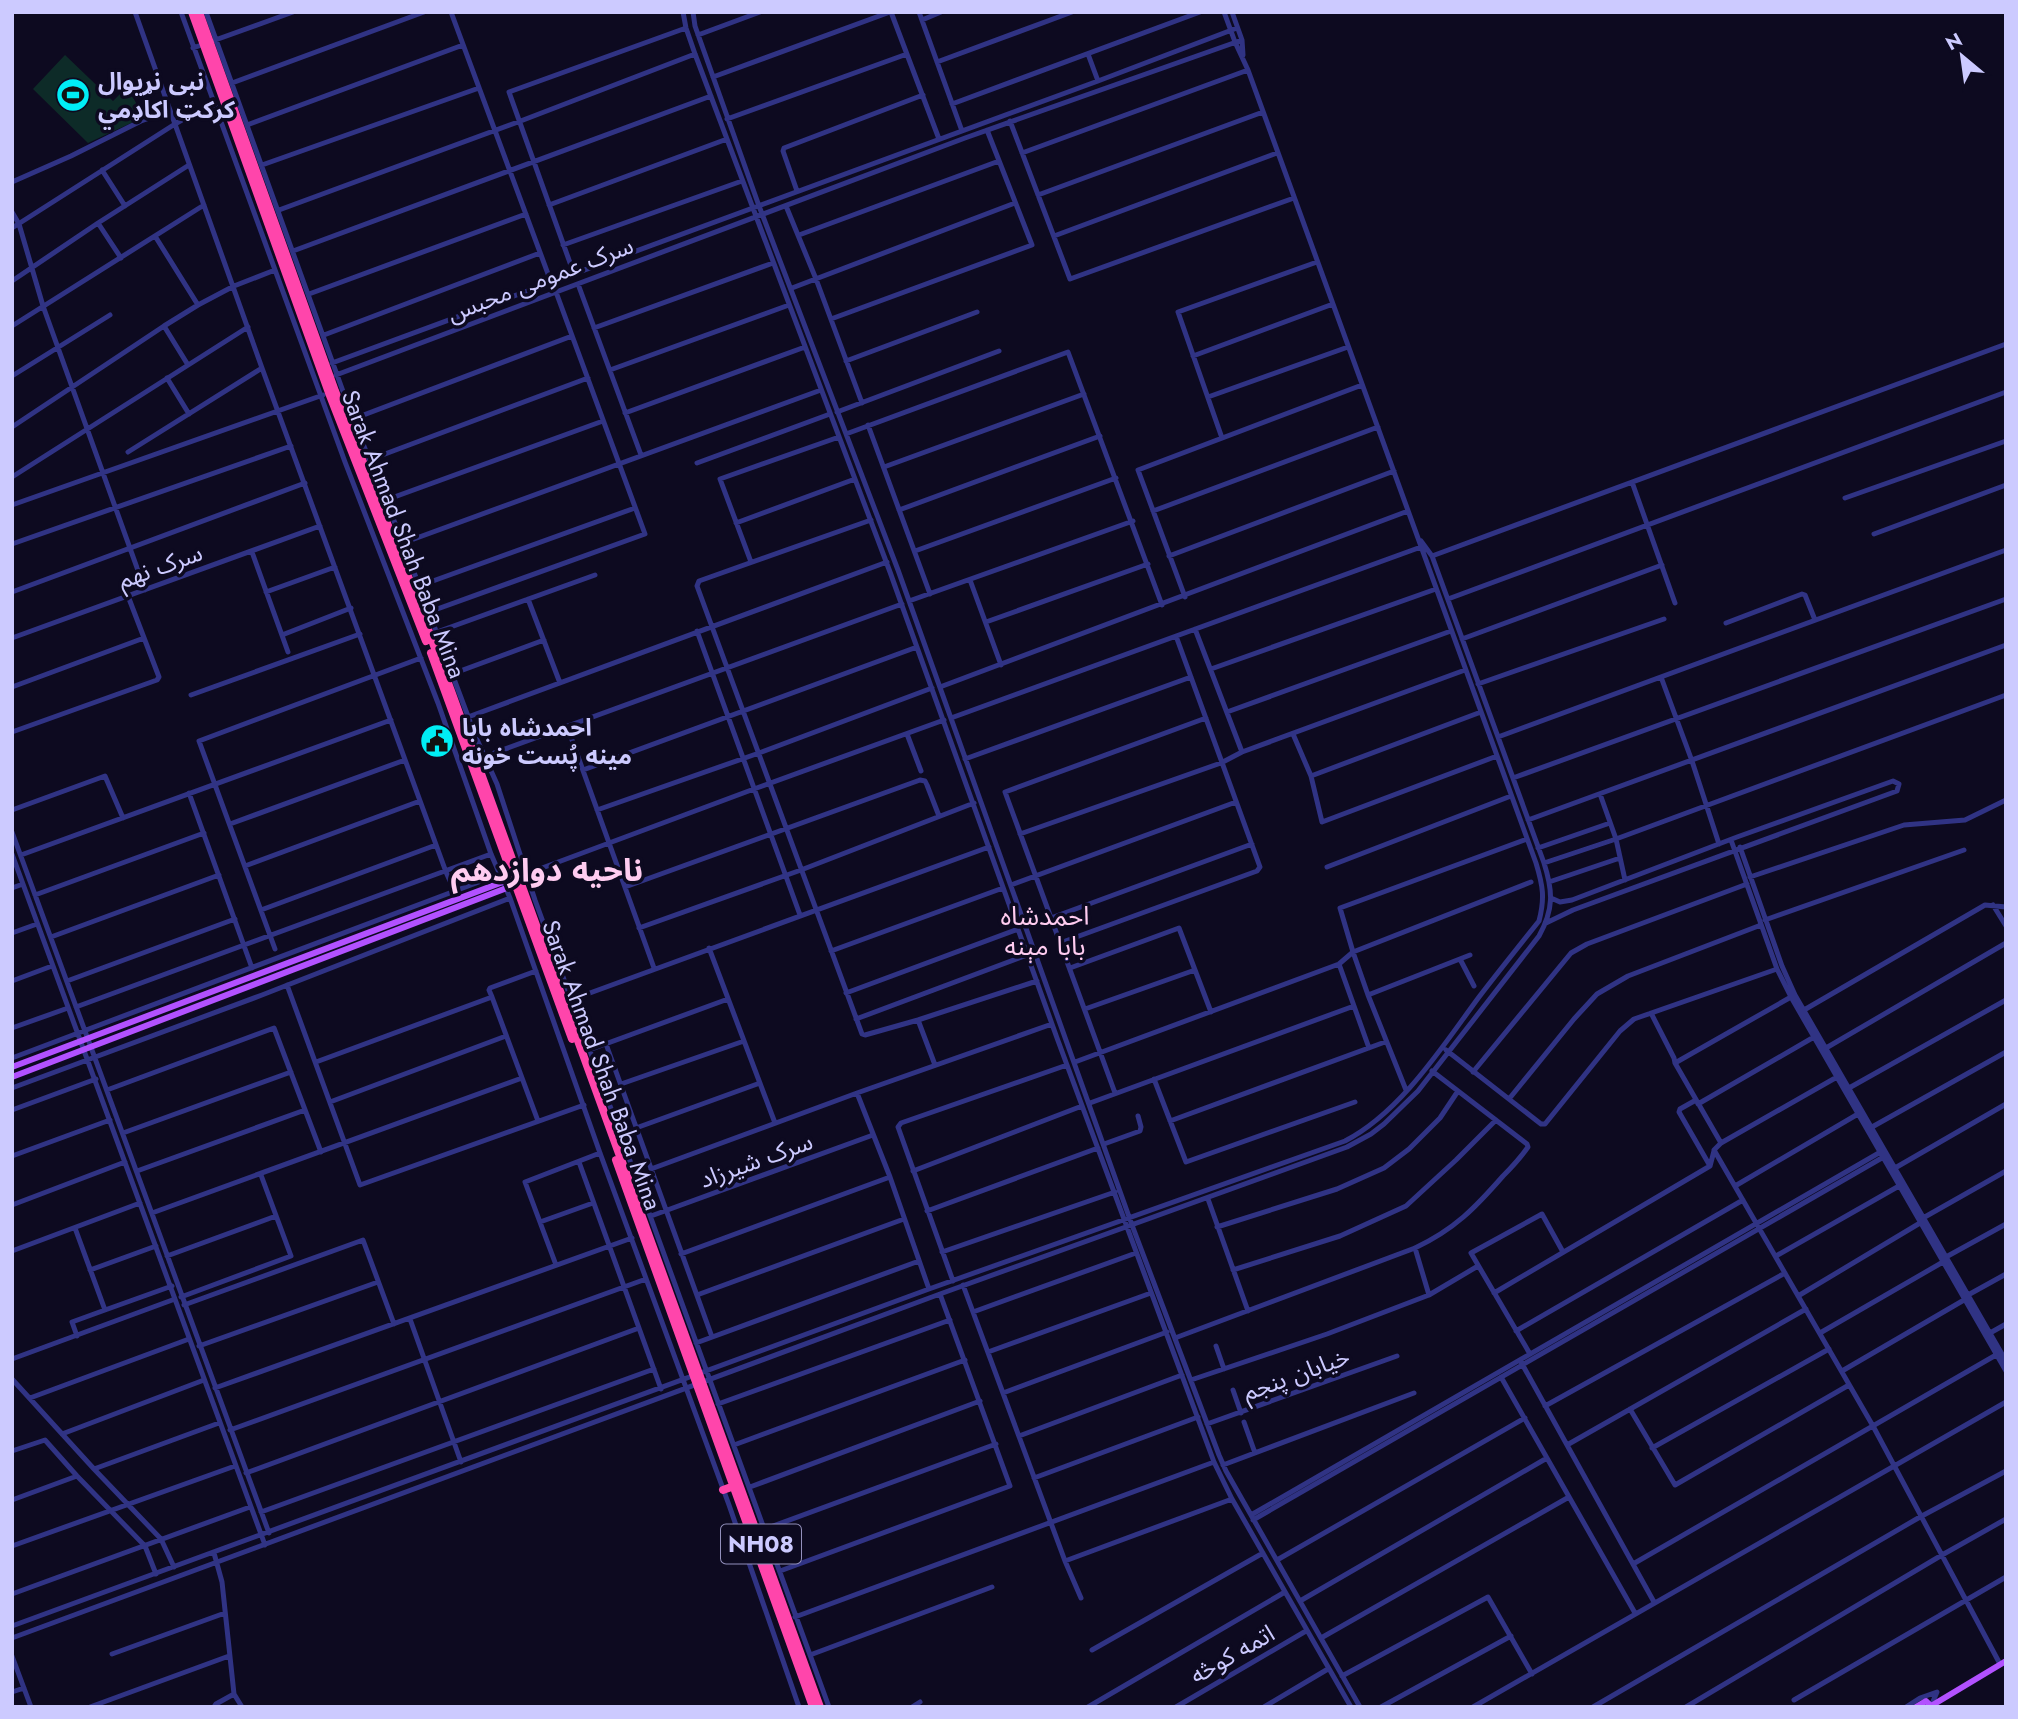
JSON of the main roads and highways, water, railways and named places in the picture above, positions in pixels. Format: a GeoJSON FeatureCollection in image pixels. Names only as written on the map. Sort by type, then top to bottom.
{"type":"FeatureCollection","features":[{"type":"Feature","properties":{"kind":"highway","name":"Sarak Ahmad Shah Baba Mina"},"geometry":{"type":"LineString","coordinates":[[192,12],[210,42],[328,393]]}},
{"type":"Feature","properties":{"kind":"highway","name":"NH08"},"geometry":{"type":"LineString","coordinates":[[199,12],[330,364],[334,376],[328,393],[411,584],[519,880],[568,1001],[820,1707]]}},
{"type":"Feature","properties":{"kind":"highway","name":"Sarak Ahmad Shah Baba Mina"},"geometry":{"type":"LineString","coordinates":[[519,880],[701,1378]]}},
{"type":"Feature","properties":{"kind":"highway","name":"NH08"},"geometry":{"type":"LineString","coordinates":[[701,1378],[734,1486],[813,1707]]}},
{"type":"Feature","properties":{"kind":"highway"},"geometry":{"type":"LineString","coordinates":[[723,1490],[734,1486]]}},
{"type":"Feature","properties":{"kind":"main road"},"geometry":{"type":"LineString","coordinates":[[12,1077],[519,880]]}},
{"type":"Feature","properties":{"kind":"main road"},"geometry":{"type":"LineString","coordinates":[[12,1067],[85,1037],[505,886]]}},
{"type":"Feature","properties":{"kind":"main road"},"geometry":{"type":"LineString","coordinates":[[1916,1707],[1926,1701],[1932,1706],[2003,1663]]}},
{"type":"Feature","properties":{"kind":"place","name":"نبی نړیوال کرکټ اکاډمي"},"geometry":{"type":"Point","coordinates":[73,95]}},
{"type":"Feature","properties":{"kind":"place","name":"احمدشاه بابا مینه پُست خونه"},"geometry":{"type":"Point","coordinates":[437,741]}},
{"type":"Feature","properties":{"kind":"district","name":"ناحیه دوازدهم"},"geometry":{"type":"Point","coordinates":[547,870]}},
{"type":"Feature","properties":{"kind":"district","name":"احمدشاه بابا مېنه"},"geometry":{"type":"Point","coordinates":[1045,931]}}]}
